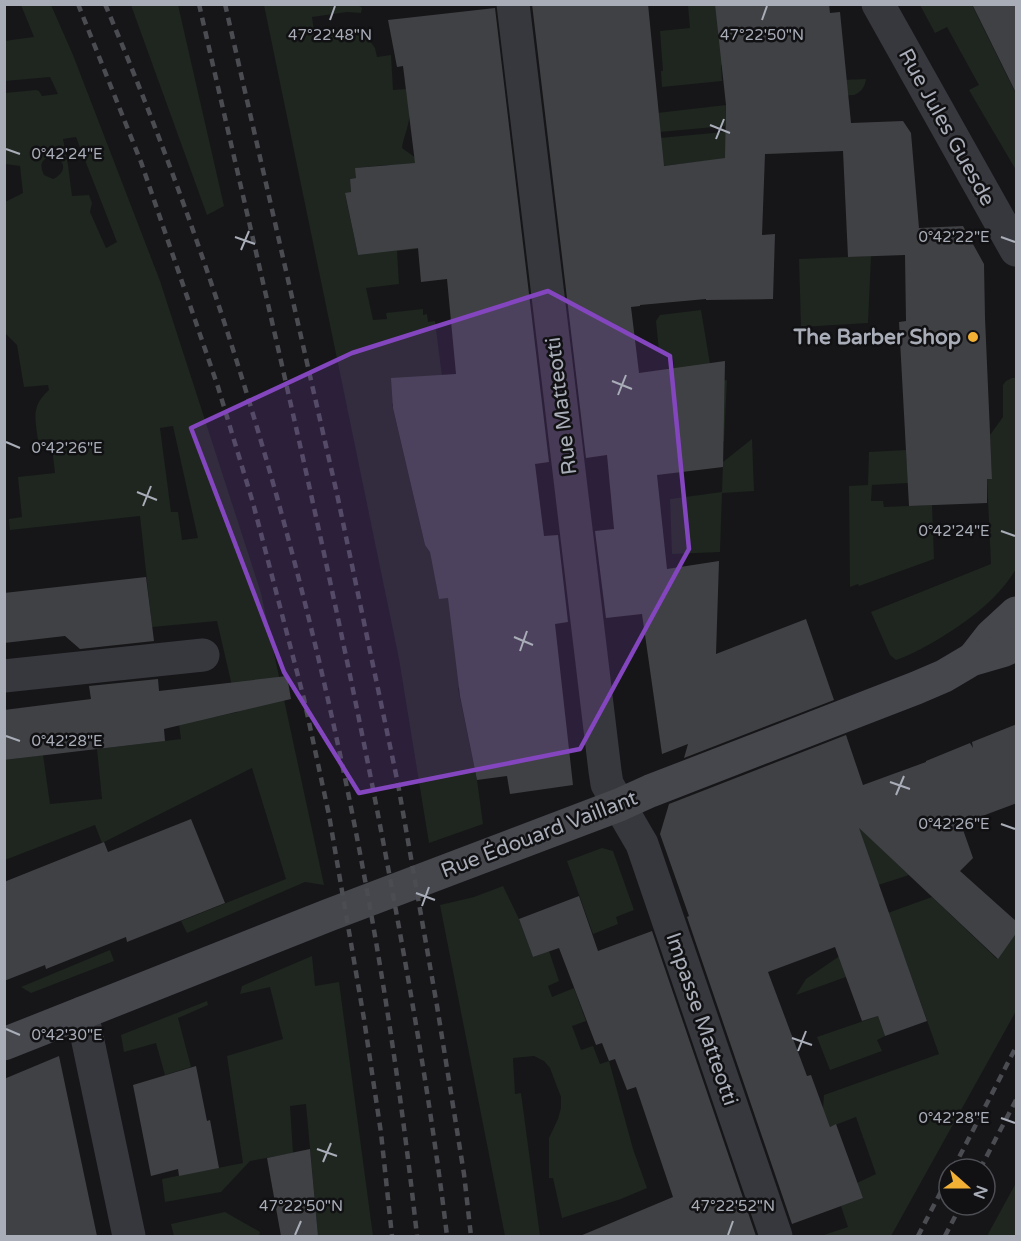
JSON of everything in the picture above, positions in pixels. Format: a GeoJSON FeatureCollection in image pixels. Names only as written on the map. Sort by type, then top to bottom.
{"type":"FeatureCollection","features":[{"type":"Feature","properties":{"kind":"main road","name":"Rue Édouard Vaillant"},"geometry":{"type":"LineString","coordinates":[[971,660],[991,636],[1017,613]]}},
{"type":"Feature","properties":{"kind":"main road","name":"Rue Édouard Vaillant"},"geometry":{"type":"LineString","coordinates":[[4,1044],[329,915],[619,805],[916,688],[944,676],[971,660],[1017,645]]}},
{"type":"Feature","properties":{"kind":"street","name":"Rue Matteotti"},"geometry":{"type":"LineString","coordinates":[[513,4],[604,771],[619,805]]}},
{"type":"Feature","properties":{"kind":"street","name":"Rue Jules Guesde"},"geometry":{"type":"LineString","coordinates":[[878,4],[1017,250]]}},
{"type":"Feature","properties":{"kind":"street"},"geometry":{"type":"LineString","coordinates":[[4,676],[203,655]]}},
{"type":"Feature","properties":{"kind":"street","name":"Impasse Matteotti"},"geometry":{"type":"LineString","coordinates":[[619,805],[642,844],[776,1236]]}},
{"type":"Feature","properties":{"kind":"street"},"geometry":{"type":"LineString","coordinates":[[82,1013],[129,1236]]}},
{"type":"Feature","properties":{"kind":"highlighted area"},"geometry":{"type":"Polygon","coordinates":[[[548,291],[670,356],[689,549],[580,749],[359,793],[284,672],[191,428],[352,353],[548,291]]]}},
{"type":"Feature","properties":{"kind":"shaded area"},"geometry":{"type":"Polygon","coordinates":[[[21,5],[51,5],[73,55],[160,281],[261,593],[324,885],[305,882],[187,933],[181,921],[286,879],[252,768],[102,843],[95,825],[5,860],[5,760],[43,755],[50,804],[102,799],[97,749],[181,739],[178,717],[206,686],[214,717],[238,712],[217,621],[152,627],[140,516],[10,530],[9,519],[22,517],[18,477],[55,473],[51,439],[38,440],[36,425],[37,407],[39,401],[49,390],[48,385],[24,387],[17,345],[5,333],[5,202],[23,193],[20,166],[5,164],[5,93],[36,90],[42,96],[58,94],[50,77],[5,81],[4,41],[34,37],[21,5]],[[76,137],[63,139],[72,196],[89,195],[92,203],[90,212],[106,248],[117,242],[76,137]],[[53,156],[44,160],[41,165],[44,175],[53,179],[60,174],[63,164],[53,156]],[[173,426],[160,428],[171,512],[178,512],[182,540],[198,538],[173,426]]]}},
{"type":"Feature","properties":{"kind":"shaded area"},"geometry":{"type":"Polygon","coordinates":[[[131,5],[178,5],[224,206],[207,215],[131,5]]]}},
{"type":"Feature","properties":{"kind":"shaded area"},"geometry":{"type":"Polygon","coordinates":[[[264,5],[358,5],[362,8],[361,13],[347,12],[312,17],[315,38],[341,34],[366,36],[375,48],[377,57],[391,55],[393,90],[406,89],[409,108],[402,148],[425,167],[386,165],[356,168],[356,178],[350,179],[351,192],[345,194],[358,255],[375,227],[444,246],[397,251],[399,284],[366,288],[373,320],[387,319],[386,313],[423,309],[423,315],[427,314],[428,322],[435,321],[443,384],[392,404],[425,545],[430,550],[439,598],[451,598],[498,683],[458,688],[477,780],[483,824],[429,843],[399,659],[264,5]]]}},
{"type":"Feature","properties":{"kind":"shaded area"},"geometry":{"type":"Polygon","coordinates":[[[688,5],[730,5],[739,63],[721,65],[722,81],[662,87],[660,31],[690,28],[688,5]]]}},
{"type":"Feature","properties":{"kind":"shaded area"},"geometry":{"type":"Polygon","coordinates":[[[920,5],[972,5],[1016,94],[1016,170],[969,90],[979,85],[947,27],[935,33],[920,5]]]}},
{"type":"Feature","properties":{"kind":"shaded area"},"geometry":{"type":"Polygon","coordinates":[[[866,79],[862,89],[854,95],[813,97],[793,82],[866,79]]]}},
{"type":"Feature","properties":{"kind":"shaded area"},"geometry":{"type":"Polygon","coordinates":[[[726,105],[725,126],[659,132],[657,113],[726,105]]]}},
{"type":"Feature","properties":{"kind":"shaded area"},"geometry":{"type":"Polygon","coordinates":[[[792,121],[794,153],[735,155],[734,158],[662,166],[659,138],[735,131],[792,121]]]}},
{"type":"Feature","properties":{"kind":"shaded area"},"geometry":{"type":"Polygon","coordinates":[[[871,256],[868,323],[801,327],[799,259],[871,256]]]}},
{"type":"Feature","properties":{"kind":"shaded area"},"geometry":{"type":"Polygon","coordinates":[[[701,310],[711,383],[727,380],[724,441],[661,449],[674,368],[673,357],[667,357],[659,351],[656,321],[660,315],[701,310]]]}},
{"type":"Feature","properties":{"kind":"shaded area"},"geometry":{"type":"Polygon","coordinates":[[[1012,378],[1016,378],[1016,569],[999,592],[966,621],[930,644],[896,660],[890,655],[871,612],[991,564],[987,479],[992,479],[990,435],[1003,417],[1003,385],[1012,378]]]}},
{"type":"Feature","properties":{"kind":"shaded area"},"geometry":{"type":"Polygon","coordinates":[[[752,439],[754,491],[722,493],[720,552],[672,554],[670,499],[722,492],[723,462],[752,439]]]}},
{"type":"Feature","properties":{"kind":"shaded area"},"geometry":{"type":"Polygon","coordinates":[[[906,450],[908,483],[872,485],[871,501],[883,501],[884,507],[932,505],[934,559],[859,586],[858,584],[850,587],[849,486],[868,485],[869,452],[906,450]]]}},
{"type":"Feature","properties":{"kind":"shaded area"},"geometry":{"type":"Polygon","coordinates":[[[839,809],[909,875],[866,889],[839,809]]]}},
{"type":"Feature","properties":{"kind":"shaded area"},"geometry":{"type":"Polygon","coordinates":[[[602,848],[613,851],[634,910],[616,917],[618,924],[593,934],[567,861],[602,848]]]}},
{"type":"Feature","properties":{"kind":"shaded area"},"geometry":{"type":"Polygon","coordinates":[[[503,886],[519,919],[533,957],[549,951],[559,981],[548,986],[552,997],[574,988],[586,1021],[572,1026],[581,1050],[593,1046],[600,1064],[609,1061],[633,1149],[647,1188],[562,1218],[553,1178],[549,1178],[549,1138],[558,1119],[561,1097],[550,1068],[544,1061],[534,1056],[513,1058],[515,1094],[521,1093],[540,1236],[505,1236],[440,905],[474,897],[503,886]]]}},
{"type":"Feature","properties":{"kind":"shaded area"},"geometry":{"type":"Polygon","coordinates":[[[932,897],[997,959],[1016,932],[1016,1011],[891,1236],[821,1236],[848,1227],[841,1206],[863,1198],[857,1183],[876,1174],[856,1117],[830,1127],[823,1109],[824,1095],[939,1054],[904,956],[796,995],[806,979],[844,953],[860,923],[932,897]]]}},
{"type":"Feature","properties":{"kind":"shaded area"},"geometry":{"type":"Polygon","coordinates":[[[110,950],[114,961],[31,993],[21,987],[110,950]]]}},
{"type":"Feature","properties":{"kind":"shaded area"},"geometry":{"type":"Polygon","coordinates":[[[312,956],[315,986],[339,982],[373,1236],[318,1236],[306,1104],[290,1106],[293,1153],[250,1161],[221,1192],[165,1202],[162,1179],[243,1163],[227,1056],[283,1039],[270,987],[240,994],[242,986],[312,956]]]}},
{"type":"Feature","properties":{"kind":"shaded area"},"geometry":{"type":"Polygon","coordinates":[[[207,1001],[208,1005],[178,1018],[191,1067],[165,1075],[156,1043],[124,1052],[121,1035],[207,1001]]]}},
{"type":"Feature","properties":{"kind":"shaded area"},"geometry":{"type":"Polygon","coordinates":[[[878,1016],[885,1036],[877,1040],[882,1051],[830,1070],[817,1037],[878,1016]]]}},
{"type":"Feature","properties":{"kind":"shaded area"},"geometry":{"type":"Polygon","coordinates":[[[1016,1183],[1016,1236],[987,1236],[1016,1183]]]}},
{"type":"Feature","properties":{"kind":"shaded area"},"geometry":{"type":"Polygon","coordinates":[[[225,1212],[260,1232],[259,1236],[174,1236],[171,1224],[225,1212]]]}},
{"type":"Feature","properties":{"kind":"building"},"geometry":{"type":"Polygon","coordinates":[[[532,4],[648,4],[664,166],[725,158],[726,105],[715,4],[829,4],[830,13],[840,12],[851,123],[903,121],[911,133],[919,228],[963,226],[984,264],[992,479],[987,479],[987,503],[909,506],[899,322],[906,321],[905,255],[848,257],[843,151],[765,154],[762,235],[775,234],[773,299],[706,299],[631,307],[639,373],[725,361],[723,467],[657,475],[667,569],[719,561],[716,654],[806,619],[834,700],[684,758],[688,744],[662,754],[642,614],[606,618],[595,531],[614,529],[607,455],[586,458],[532,4]]]}},
{"type":"Feature","properties":{"kind":"building"},"geometry":{"type":"Polygon","coordinates":[[[972,4],[1017,4],[1017,95],[972,4]]]}},
{"type":"Feature","properties":{"kind":"building"},"geometry":{"type":"Polygon","coordinates":[[[495,8],[549,462],[535,464],[544,536],[558,535],[568,622],[555,624],[573,785],[510,794],[507,776],[477,780],[460,696],[448,598],[439,599],[430,552],[425,545],[393,408],[391,378],[456,374],[447,279],[421,282],[418,248],[358,255],[345,193],[351,192],[350,179],[356,178],[355,168],[415,163],[403,66],[397,67],[388,20],[495,8]]]}},
{"type":"Feature","properties":{"kind":"building"},"geometry":{"type":"Polygon","coordinates":[[[146,577],[154,641],[80,649],[65,636],[4,643],[4,593],[146,577]]]}},
{"type":"Feature","properties":{"kind":"building"},"geometry":{"type":"Polygon","coordinates":[[[287,676],[291,699],[164,729],[165,741],[4,760],[4,710],[91,699],[89,686],[158,679],[159,691],[287,676]]]}},
{"type":"Feature","properties":{"kind":"building"},"geometry":{"type":"Polygon","coordinates":[[[1017,724],[1017,803],[961,824],[973,858],[960,871],[1017,922],[1017,932],[998,959],[859,828],[927,1021],[885,1036],[878,1016],[862,1021],[835,947],[768,972],[807,1076],[811,1075],[830,1127],[836,1124],[863,1198],[792,1224],[660,834],[669,804],[846,735],[863,785],[970,743],[973,748],[972,742],[1017,724]]]}},
{"type":"Feature","properties":{"kind":"building"},"geometry":{"type":"Polygon","coordinates":[[[191,819],[225,903],[127,942],[126,937],[46,969],[45,965],[4,981],[4,882],[104,842],[108,852],[191,819]]]}},
{"type":"Feature","properties":{"kind":"building"},"geometry":{"type":"Polygon","coordinates":[[[579,896],[598,951],[652,931],[756,1236],[580,1236],[673,1197],[636,1087],[627,1090],[615,1059],[609,1061],[602,1043],[596,1045],[559,948],[533,957],[519,919],[579,896]]]}},
{"type":"Feature","properties":{"kind":"building"},"geometry":{"type":"Polygon","coordinates":[[[59,1056],[97,1236],[4,1236],[4,1079],[59,1056]]]}},
{"type":"Feature","properties":{"kind":"building"},"geometry":{"type":"Polygon","coordinates":[[[196,1066],[219,1168],[179,1176],[178,1169],[151,1176],[133,1085],[196,1066]]]}},
{"type":"Feature","properties":{"kind":"building"},"geometry":{"type":"Polygon","coordinates":[[[310,1149],[318,1236],[281,1236],[267,1158],[310,1149]]]}},
{"type":"Feature","properties":{"kind":"railway"},"geometry":{"type":"LineString","coordinates":[[78,4],[141,162],[218,387],[253,503],[304,699],[329,815],[364,1019],[381,1133],[392,1236]]}},
{"type":"Feature","properties":{"kind":"railway"},"geometry":{"type":"LineString","coordinates":[[105,4],[164,152],[218,303],[265,455],[306,609],[342,764],[372,921],[397,1078],[417,1236]]}},
{"type":"Feature","properties":{"kind":"railway"},"geometry":{"type":"LineString","coordinates":[[199,4],[297,432],[366,754],[420,1049],[447,1236]]}},
{"type":"Feature","properties":{"kind":"railway"},"geometry":{"type":"LineString","coordinates":[[225,4],[337,494],[398,784],[437,1006],[464,1174],[471,1236]]}},
{"type":"Feature","properties":{"kind":"railway"},"geometry":{"type":"LineString","coordinates":[[959,1157],[1016,1047]]}},
{"type":"Feature","properties":{"kind":"railway"},"geometry":{"type":"LineString","coordinates":[[986,1157],[1016,1100]]}},
{"type":"Feature","properties":{"kind":"railway"},"geometry":{"type":"LineString","coordinates":[[918,1236],[937,1199]]}},
{"type":"Feature","properties":{"kind":"railway"},"geometry":{"type":"LineString","coordinates":[[945,1236],[955,1217]]}},
{"type":"Feature","properties":{"kind":"place","name":"The Barber Shop"},"geometry":{"type":"Point","coordinates":[973,337]}}]}
